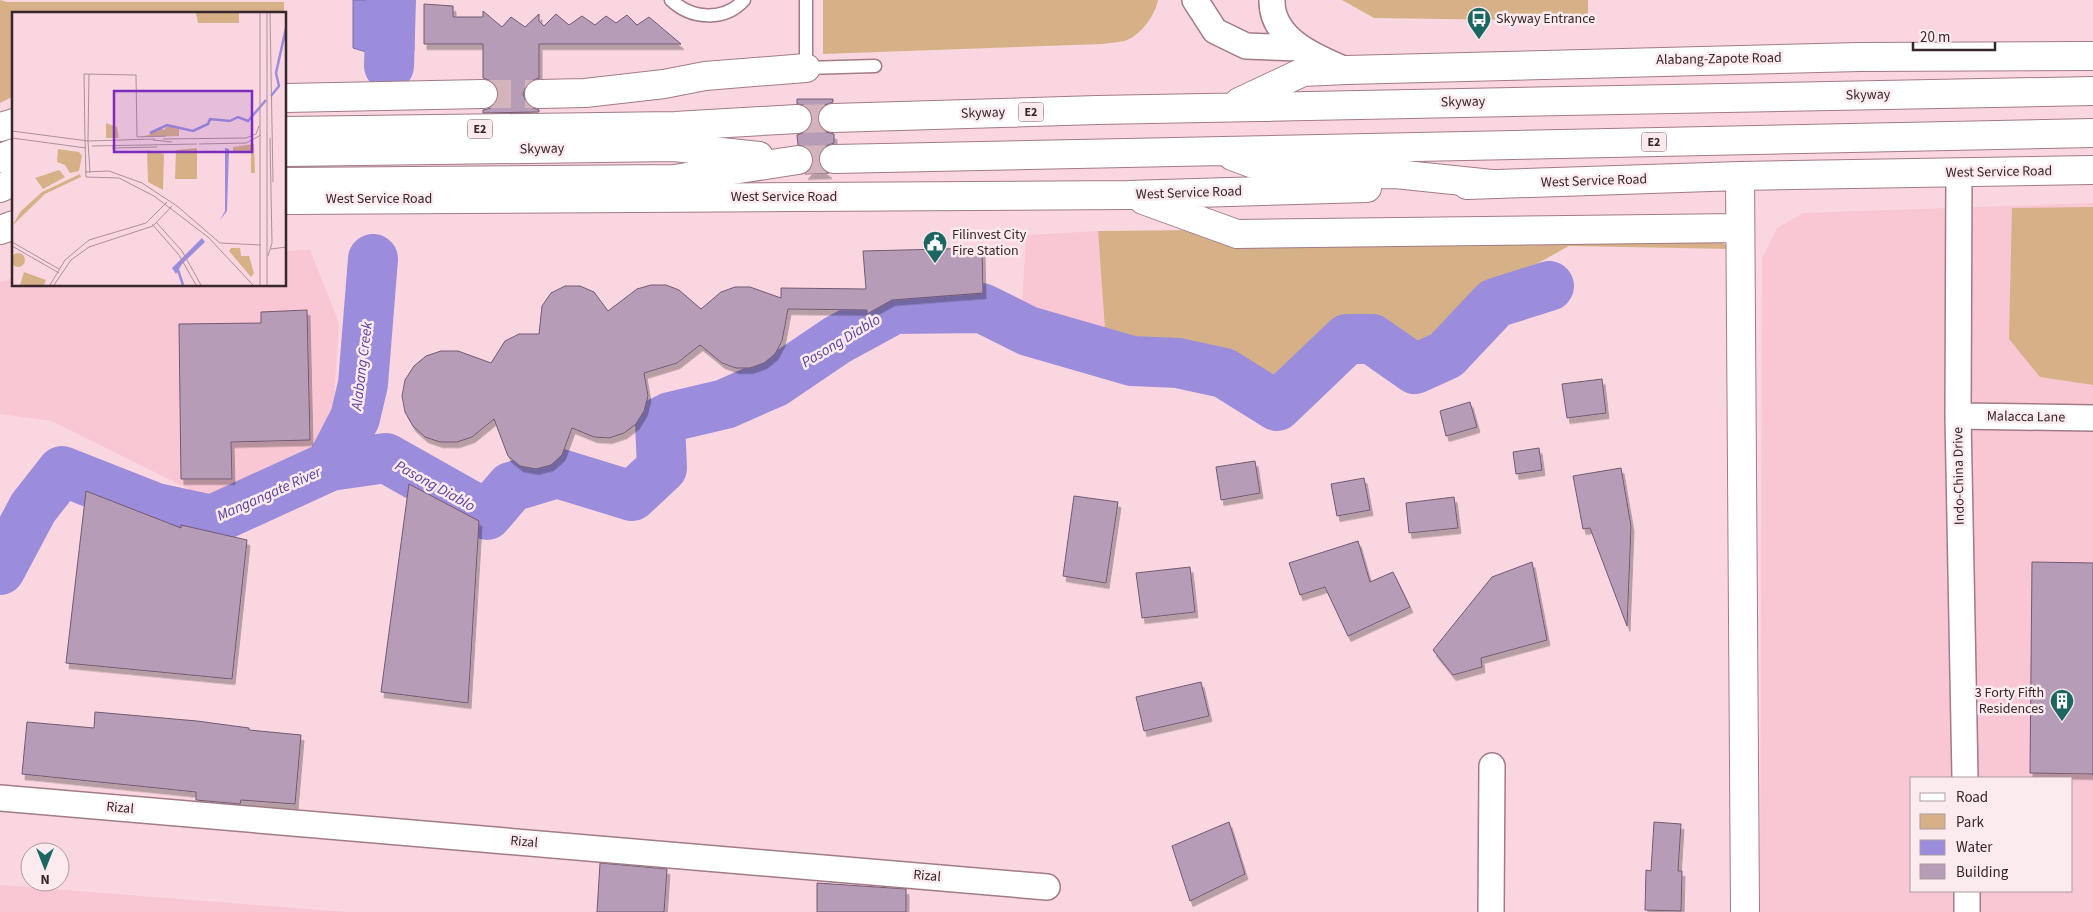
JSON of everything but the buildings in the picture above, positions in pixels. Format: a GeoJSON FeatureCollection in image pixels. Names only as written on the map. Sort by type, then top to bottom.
{"type":"FeatureCollection","features":[{"type":"Feature","properties":{"kind":"main road","name":"Alabang-Zapote Road"},"geometry":{"type":"LineString","coordinates":[[1346,70],[1860,57],[2093,56]]}},
{"type":"Feature","properties":{"kind":"main road"},"geometry":{"type":"LineString","coordinates":[[539,94],[585,94],[664,84],[705,76],[806,68]]}},
{"type":"Feature","properties":{"kind":"main road","name":"E2"},"geometry":{"type":"LineString","coordinates":[[1228,107],[1303,72],[1346,70]]}},
{"type":"Feature","properties":{"kind":"main road","name":"Skyway"},"geometry":{"type":"LineString","coordinates":[[833,118],[1228,107],[2093,91]]}},
{"type":"Feature","properties":{"kind":"main road"},"geometry":{"type":"LineString","coordinates":[[286,98],[483,94]]}},
{"type":"Feature","properties":{"kind":"main road","name":"Skyway"},"geometry":{"type":"LineString","coordinates":[[286,152],[675,137],[797,119]]}},
{"type":"Feature","properties":{"kind":"main road","name":"Skyway"},"geometry":{"type":"LineString","coordinates":[[286,131],[675,137],[798,160],[674,179],[286,182]]}},
{"type":"Feature","properties":{"kind":"main road","name":"E2"},"geometry":{"type":"LineString","coordinates":[[834,160],[1214,150],[2093,133]]}},
{"type":"Feature","properties":{"kind":"main road"},"geometry":{"type":"LineString","coordinates":[[1214,150],[1286,176],[1395,174],[1492,184]]}},
{"type":"Feature","properties":{"kind":"main road"},"geometry":{"type":"LineString","coordinates":[[0,158],[12,154]]}},
{"type":"Feature","properties":{"kind":"main road","name":"West Service Road"},"geometry":{"type":"LineString","coordinates":[[286,200],[1128,195],[1740,176],[2093,170]]}},
{"type":"Feature","properties":{"kind":"main road"},"geometry":{"type":"LineString","coordinates":[[1740,176],[1745,912]]}},
{"type":"Feature","properties":{"kind":"main road"},"geometry":{"type":"LineString","coordinates":[[0,188],[12,183]]}},
{"type":"Feature","properties":{"kind":"main road"},"geometry":{"type":"LineString","coordinates":[[1128,195],[1236,234],[1740,228]]}},
{"type":"Feature","properties":{"kind":"main road"},"geometry":{"type":"LineString","coordinates":[[0,208],[12,204]]}},
{"type":"Feature","properties":{"kind":"main road"},"geometry":{"type":"LineString","coordinates":[[0,230],[12,226]]}},
{"type":"Feature","properties":{"kind":"street"},"geometry":{"type":"LineString","coordinates":[[1195,0],[1215,31],[1246,46],[1300,48]]}},
{"type":"Feature","properties":{"kind":"street"},"geometry":{"type":"LineString","coordinates":[[1272,0],[1271,10],[1287,37],[1300,48],[1317,58],[1346,70]]}},
{"type":"Feature","properties":{"kind":"street","name":"Indo-China Drive"},"geometry":{"type":"LineString","coordinates":[[1959,173],[1958,416],[1965,777]]}},
{"type":"Feature","properties":{"kind":"street","name":"Malacca Lane"},"geometry":{"type":"LineString","coordinates":[[1958,416],[2093,418]]}},
{"type":"Feature","properties":{"kind":"street"},"geometry":{"type":"LineString","coordinates":[[1491,912],[1492,766]]}},
{"type":"Feature","properties":{"kind":"street","name":"Rizal"},"geometry":{"type":"LineString","coordinates":[[0,798],[1047,886]]}},
{"type":"Feature","properties":{"kind":"street"},"geometry":{"type":"LineString","coordinates":[[1967,892],[1967,912]]}},
{"type":"Feature","properties":{"kind":"lane"},"geometry":{"type":"LineString","coordinates":[[671,0],[686,11],[708,16],[730,10],[744,0]]}},
{"type":"Feature","properties":{"kind":"lane"},"geometry":{"type":"LineString","coordinates":[[806,0],[806,68],[875,66]]}},
{"type":"Feature","properties":{"kind":"shaded area"},"geometry":{"type":"Polygon","coordinates":[[[2093,203],[2093,912],[1760,912],[1762,258],[1777,228],[1803,213],[2093,203]]]}},
{"type":"Feature","properties":{"kind":"shaded area"},"geometry":{"type":"Polygon","coordinates":[[[1098,231],[1106,344],[1062,328],[1022,308],[1026,235],[1098,231]]]}},
{"type":"Feature","properties":{"kind":"shaded area"},"geometry":{"type":"Polygon","coordinates":[[[310,250],[339,323],[333,412],[318,451],[215,502],[52,421],[0,414],[0,282],[12,279],[12,286],[286,286],[286,251],[310,250]]]}},
{"type":"Feature","properties":{"kind":"shaded area"},"geometry":{"type":"Polygon","coordinates":[[[0,885],[20,887],[20,892],[70,892],[70,890],[347,912],[0,912],[0,885]]]}},
{"type":"Feature","properties":{"kind":"green space"},"geometry":{"type":"Polygon","coordinates":[[[0,0],[7,2],[284,2],[284,12],[12,12],[12,97],[0,103],[0,0]]]}},
{"type":"Feature","properties":{"kind":"green space"},"geometry":{"type":"Polygon","coordinates":[[[823,0],[1158,0],[1151,18],[1143,29],[1133,37],[1121,42],[823,54],[823,0]]]}},
{"type":"Feature","properties":{"kind":"green space"},"geometry":{"type":"Polygon","coordinates":[[[1342,0],[1588,0],[1588,21],[1374,18],[1342,0]]]}},
{"type":"Feature","properties":{"kind":"green space"},"geometry":{"type":"Polygon","coordinates":[[[2093,207],[2093,385],[2040,377],[2009,339],[2012,208],[2093,207]]]}},
{"type":"Feature","properties":{"kind":"green space"},"geometry":{"type":"Polygon","coordinates":[[[1596,226],[1699,228],[1732,249],[1569,246],[1493,288],[1426,360],[1370,331],[1335,331],[1274,398],[1223,360],[1106,344],[1098,231],[1596,226]]]}},
{"type":"Feature","properties":{"kind":"water"},"geometry":{"type":"Polygon","coordinates":[[[353,0],[413,0],[414,50],[389,59],[353,48],[353,0]]]}},
{"type":"Feature","properties":{"kind":"waterway","name":"Alabang Creek"},"geometry":{"type":"LineString","coordinates":[[389,66],[391,0]]}},
{"type":"Feature","properties":{"kind":"waterway","name":"Alabang Creek"},"geometry":{"type":"LineString","coordinates":[[330,466],[355,418],[363,384],[373,259]]}},
{"type":"Feature","properties":{"kind":"waterway","name":"Pasong Diablo"},"geometry":{"type":"LineString","coordinates":[[0,570],[33,508],[62,471],[156,508],[212,520],[330,466],[386,458],[487,515],[511,487],[557,473],[632,496],[662,468],[660,422],[670,417],[725,404],[775,382],[837,340],[894,309],[982,308],[1028,331],[1132,361],[1178,363],[1224,373],[1277,406],[1347,339],[1372,339],[1415,369],[1446,355],[1495,303],[1549,286]]}},
{"type":"Feature","properties":{"kind":"tunnel"},"geometry":{"type":"LineString","coordinates":[[483,94],[539,94]]}},
{"type":"Feature","properties":{"kind":"tunnel"},"geometry":{"type":"LineString","coordinates":[[797,119],[833,118]]}},
{"type":"Feature","properties":{"kind":"tunnel"},"geometry":{"type":"LineString","coordinates":[[798,160],[834,159]]}},
{"type":"Feature","properties":{"kind":"place","name":"Skyway Entrance"},"geometry":{"type":"Point","coordinates":[1479,40]}},
{"type":"Feature","properties":{"kind":"place","name":"Filinvest City Fire Station"},"geometry":{"type":"Point","coordinates":[935,264]}},
{"type":"Feature","properties":{"kind":"place","name":"3 Forty Fifth Residences"},"geometry":{"type":"Point","coordinates":[2062,722]}},
{"type":"Feature","properties":{"kind":"water label","name":"Mangangate River"},"geometry":{"type":"Point","coordinates":[269,494]}}]}
